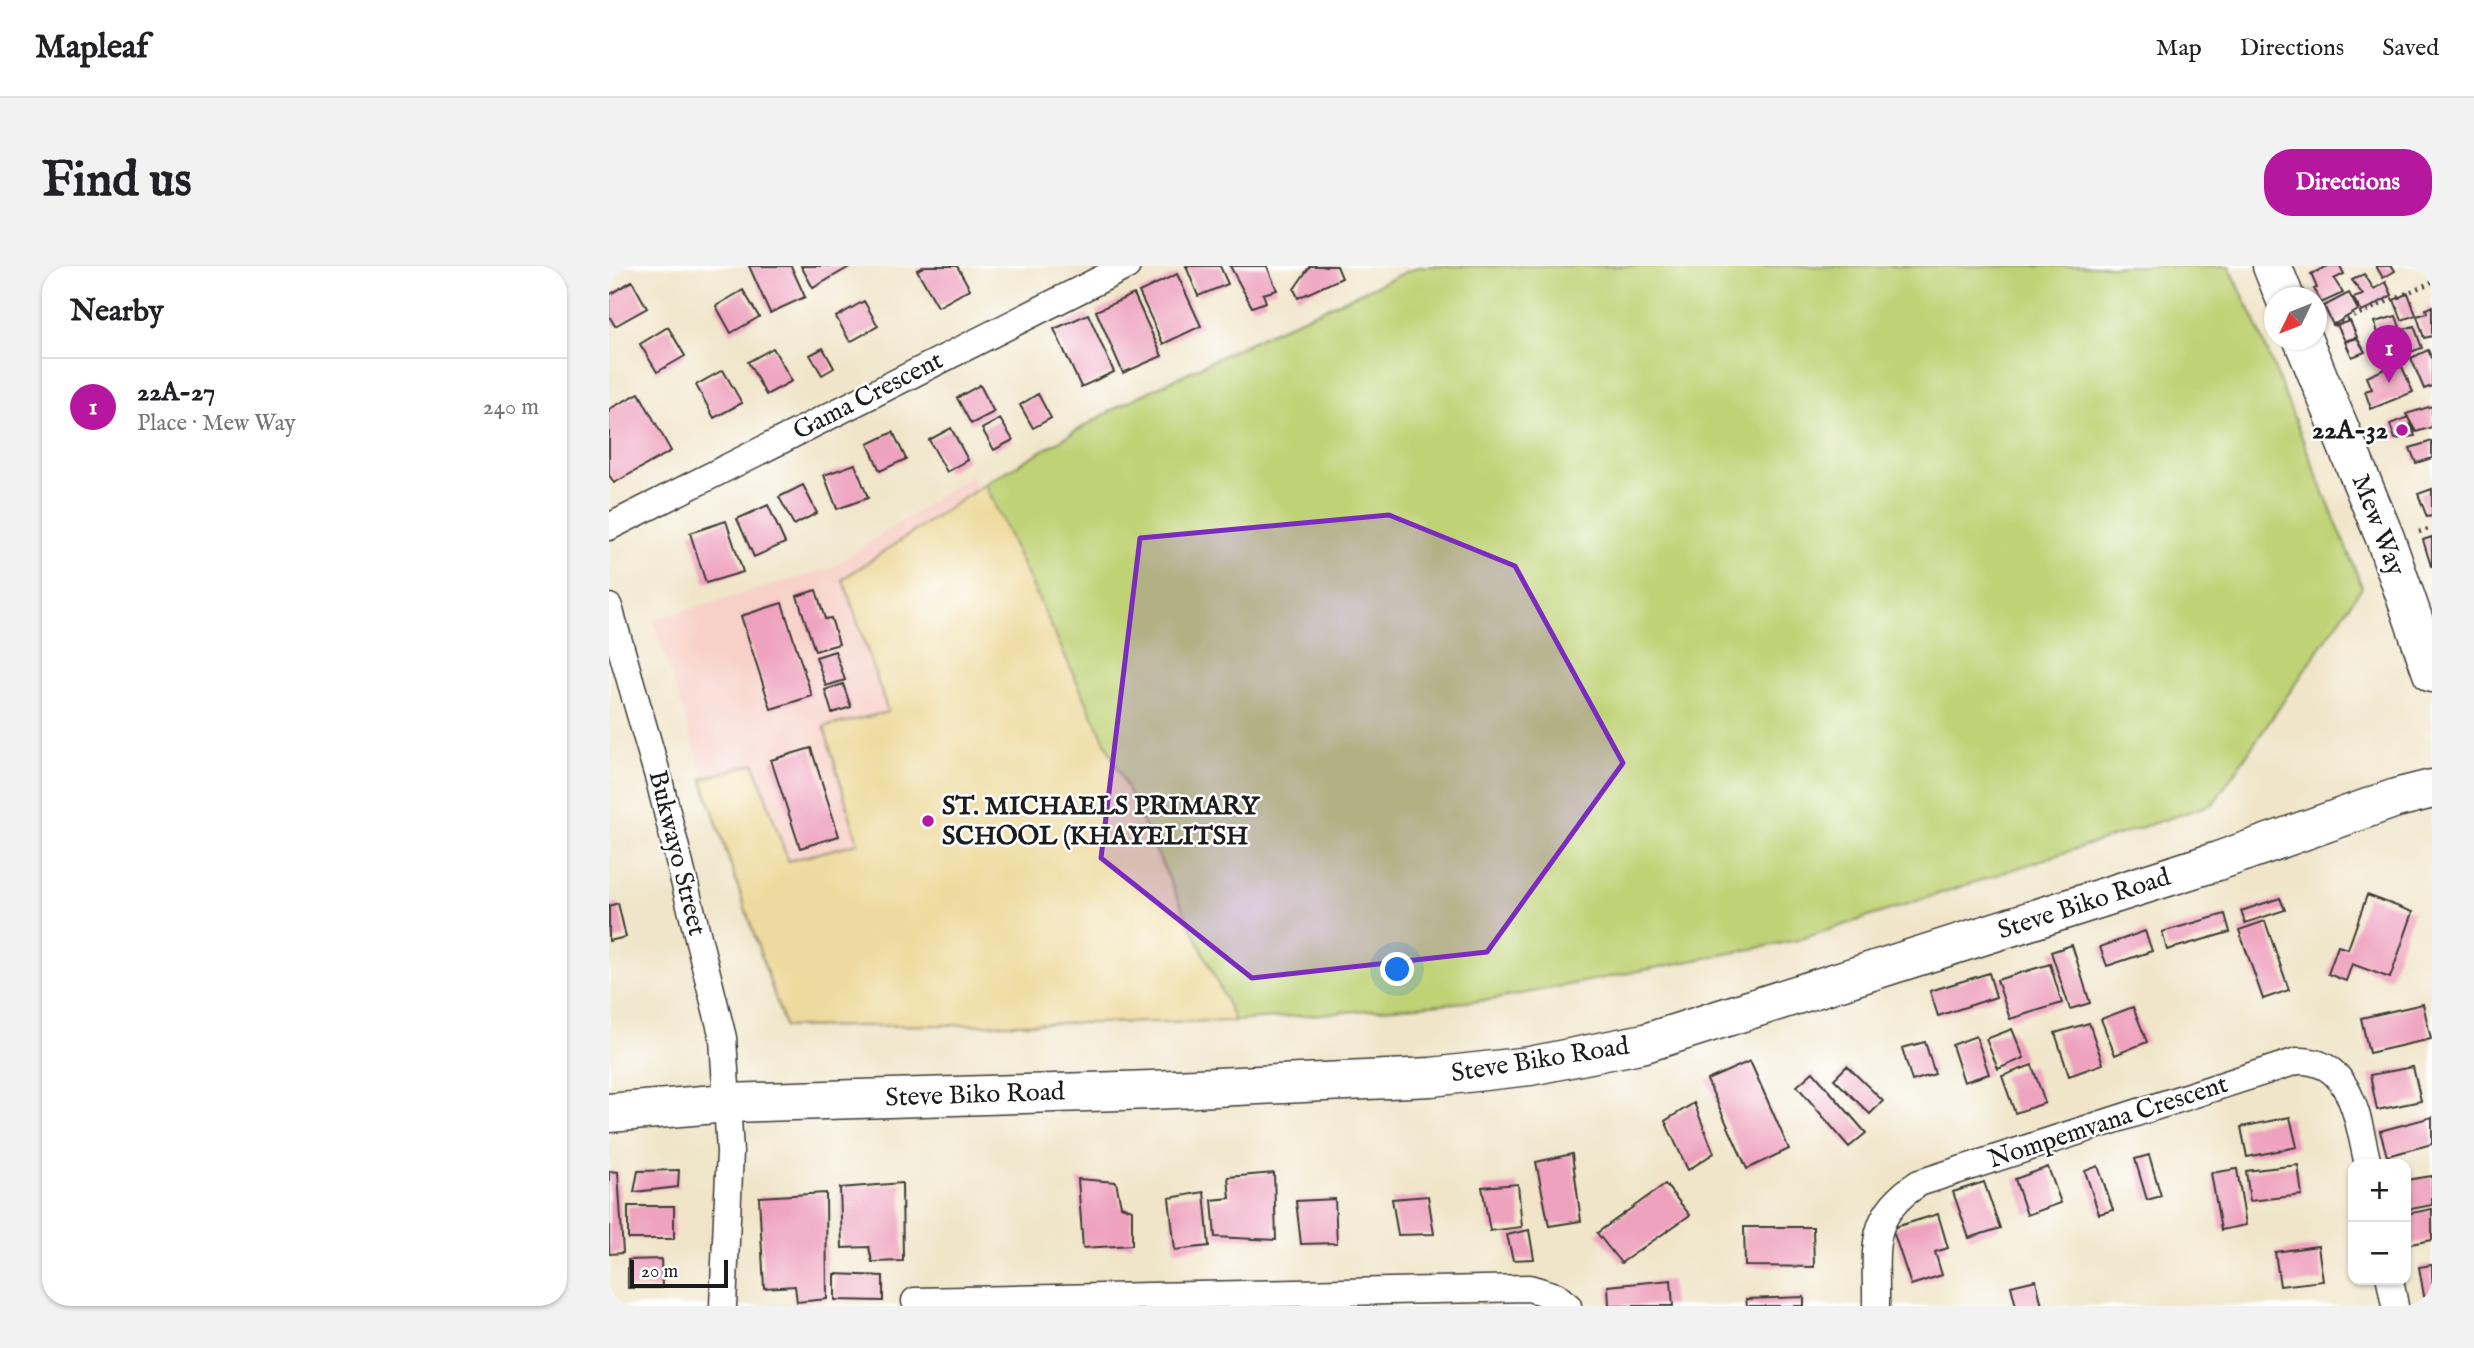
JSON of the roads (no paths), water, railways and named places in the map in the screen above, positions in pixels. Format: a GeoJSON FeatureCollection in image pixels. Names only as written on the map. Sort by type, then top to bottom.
{"type":"FeatureCollection","features":[{"type":"Feature","properties":{"kind":"street","name":"Gama Crescent"},"geometry":{"type":"LineString","coordinates":[[609,527],[1127,266]]}},
{"type":"Feature","properties":{"kind":"street"},"geometry":{"type":"LineString","coordinates":[[2271,266],[2280,287]]}},
{"type":"Feature","properties":{"kind":"street","name":"Mew Way"},"geometry":{"type":"LineString","coordinates":[[2324,350],[2432,673]]}},
{"type":"Feature","properties":{"kind":"street","name":"Bukwayo Street"},"geometry":{"type":"LineString","coordinates":[[609,607],[659,780],[723,1038],[730,1152],[723,1306]]}},
{"type":"Feature","properties":{"kind":"street","name":"Steve Biko Road"},"geometry":{"type":"LineString","coordinates":[[609,1113],[727,1102],[1152,1090],[1431,1077],[1530,1066],[1645,1043],[2130,890],[2396,798],[2432,789]]}},
{"type":"Feature","properties":{"kind":"street","name":"Nompemvana Crescent"},"geometry":{"type":"LineString","coordinates":[[1876,1306],[1877,1246],[1881,1222],[1891,1206],[1919,1183],[2297,1061],[2308,1060],[2338,1075],[2353,1102],[2367,1159]]}},
{"type":"Feature","properties":{"kind":"street"},"geometry":{"type":"LineString","coordinates":[[2391,1285],[2395,1306]]}},
{"type":"Feature","properties":{"kind":"street"},"geometry":{"type":"LineString","coordinates":[[915,1301],[1236,1300],[1529,1288],[1556,1296],[1568,1306]]}},
{"type":"Feature","properties":{"kind":"place","name":"22A-27"},"geometry":{"type":"Point","coordinates":[2389,383]}},
{"type":"Feature","properties":{"kind":"place","name":"22A-32"},"geometry":{"type":"Point","coordinates":[2402,430]}},
{"type":"Feature","properties":{"kind":"place","name":"ST. MICHAELS PRIMARY SCHOOL (KHAYELITSH"},"geometry":{"type":"Point","coordinates":[928,821]}}]}
